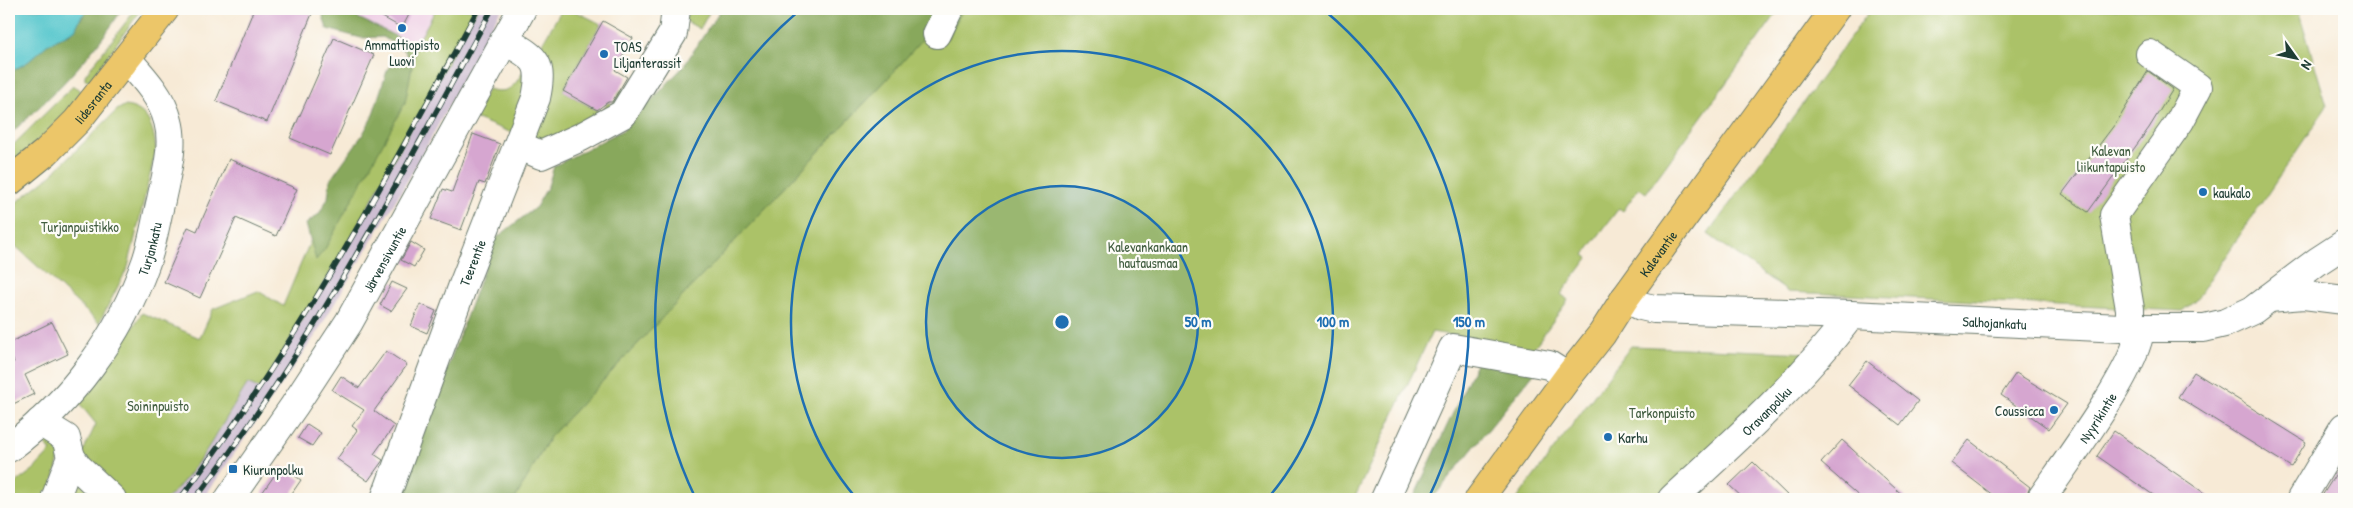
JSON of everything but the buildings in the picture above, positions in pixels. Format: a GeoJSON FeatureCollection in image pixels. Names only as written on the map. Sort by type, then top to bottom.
{"type":"FeatureCollection","features":[{"type":"Feature","properties":{"kind":"main road","name":"Iidesranta"},"geometry":{"type":"LineString","coordinates":[[9,182],[46,152],[78,121],[165,9]]}},
{"type":"Feature","properties":{"kind":"main road","name":"Kalevantie"},"geometry":{"type":"LineString","coordinates":[[1480,499],[1568,377],[1602,334],[1625,298],[1836,9]]}},
{"type":"Feature","properties":{"kind":"street","name":"Järvensivuntie"},"geometry":{"type":"LineString","coordinates":[[229,499],[294,406],[349,322],[522,9]]}},
{"type":"Feature","properties":{"kind":"street"},"geometry":{"type":"LineString","coordinates":[[518,145],[540,155],[581,137],[623,114],[673,32],[676,9]]}},
{"type":"Feature","properties":{"kind":"street"},"geometry":{"type":"LineString","coordinates":[[937,34],[949,9]]}},
{"type":"Feature","properties":{"kind":"street","name":"Teerentie"},"geometry":{"type":"LineString","coordinates":[[385,499],[463,285],[536,98],[539,70],[532,57],[504,40]]}},
{"type":"Feature","properties":{"kind":"street","name":"Nyyrikintie"},"geometry":{"type":"LineString","coordinates":[[2041,499],[2108,399],[2137,347],[2114,215],[2180,121],[2198,87],[2150,54]]}},
{"type":"Feature","properties":{"kind":"street","name":"Turjankatu"},"geometry":{"type":"LineString","coordinates":[[9,448],[40,422],[84,375],[117,325],[141,274],[157,217],[169,157],[169,123],[162,104],[127,59]]}},
{"type":"Feature","properties":{"kind":"street","name":"Salhojankatu"},"geometry":{"type":"LineString","coordinates":[[1625,298],[1641,306],[1654,309],[1851,315],[2135,329],[2193,328],[2215,325],[2253,310],[2318,261],[2344,244]]}},
{"type":"Feature","properties":{"kind":"street"},"geometry":{"type":"LineString","coordinates":[[2269,298],[2304,295],[2344,300]]}},
{"type":"Feature","properties":{"kind":"street","name":"Oravanpolku"},"geometry":{"type":"LineString","coordinates":[[1672,499],[1764,414],[1826,348],[1851,315]]}},
{"type":"Feature","properties":{"kind":"street"},"geometry":{"type":"LineString","coordinates":[[1385,499],[1453,348],[1549,365],[1568,377]]}},
{"type":"Feature","properties":{"kind":"street"},"geometry":{"type":"LineString","coordinates":[[40,422],[66,438],[71,456],[78,467],[112,499]]}},
{"type":"Feature","properties":{"kind":"street"},"geometry":{"type":"LineString","coordinates":[[2301,499],[2344,427]]}},
{"type":"Feature","properties":{"kind":"street"},"geometry":{"type":"LineString","coordinates":[[55,499],[71,456]]}},
{"type":"Feature","properties":{"kind":"shaded area","name":"Ammattiopisto Luovi"},"geometry":{"type":"Polygon","coordinates":[[[340,9],[436,9],[416,46],[340,9]]]}},
{"type":"Feature","properties":{"kind":"shaded area"},"geometry":{"type":"Polygon","coordinates":[[[463,9],[501,9],[415,168],[317,333],[203,499],[166,499],[177,490],[463,9]]]}},
{"type":"Feature","properties":{"kind":"green space"},"geometry":{"type":"Polygon","coordinates":[[[88,9],[122,9],[111,27],[85,60],[56,91],[9,135],[9,73],[29,61],[47,45],[71,33],[88,9]]]}},
{"type":"Feature","properties":{"kind":"green space"},"geometry":{"type":"Polygon","coordinates":[[[136,9],[142,9],[90,80],[85,80],[85,75],[136,9]]]}},
{"type":"Feature","properties":{"kind":"green space"},"geometry":{"type":"Polygon","coordinates":[[[321,9],[342,10],[416,46],[405,103],[325,249],[316,260],[306,224],[319,214],[328,198],[330,180],[363,134],[372,117],[387,71],[395,60],[410,61],[405,51],[383,37],[361,38],[327,29],[321,9]]]}},
{"type":"Feature","properties":{"kind":"green space","name":"Soininpuisto"},"geometry":{"type":"Polygon","coordinates":[[[436,9],[477,9],[344,250],[260,389],[248,383],[199,460],[166,499],[61,499],[96,424],[79,403],[100,377],[142,313],[200,338],[213,309],[258,291],[283,306],[318,223],[436,9]]]}},
{"type":"Feature","properties":{"kind":"green space"},"geometry":{"type":"Polygon","coordinates":[[[562,9],[571,9],[601,24],[563,91],[602,113],[608,102],[613,105],[621,90],[631,96],[611,119],[532,144],[540,47],[562,9]]]}},
{"type":"Feature","properties":{"kind":"green space"},"geometry":{"type":"Polygon","coordinates":[[[691,9],[711,9],[700,29],[684,20],[691,9]]]}},
{"type":"Feature","properties":{"kind":"green space"},"geometry":{"type":"Polygon","coordinates":[[[721,9],[963,9],[947,39],[929,32],[889,77],[550,437],[515,499],[399,499],[495,239],[536,207],[548,186],[554,166],[623,130],[683,67],[721,9]]]}},
{"type":"Feature","properties":{"kind":"green space","name":"Kalevankankaan hautausmaa"},"geometry":{"type":"Polygon","coordinates":[[[963,9],[1780,9],[1646,193],[1639,188],[1623,211],[1619,208],[1584,255],[1588,258],[1561,294],[1568,300],[1533,349],[1432,332],[1354,499],[515,499],[550,437],[889,77],[929,31],[947,39],[963,9]]]}},
{"type":"Feature","properties":{"kind":"green space","name":"Kalevan liikuntapuisto"},"geometry":{"type":"Polygon","coordinates":[[[1871,9],[2298,9],[2327,106],[2196,300],[2182,311],[1788,292],[1708,234],[1871,9]]]}},
{"type":"Feature","properties":{"kind":"green space"},"geometry":{"type":"Polygon","coordinates":[[[525,69],[530,80],[512,133],[472,117],[488,89],[502,91],[511,88],[525,69]]]}},
{"type":"Feature","properties":{"kind":"green space"},"geometry":{"type":"Polygon","coordinates":[[[73,86],[80,91],[69,109],[60,120],[9,165],[9,149],[73,86]]]}},
{"type":"Feature","properties":{"kind":"green space","name":"Turjanpuistikko"},"geometry":{"type":"Polygon","coordinates":[[[124,106],[145,115],[152,127],[156,150],[128,267],[99,323],[9,240],[9,208],[50,176],[117,110],[124,106]]]}},
{"type":"Feature","properties":{"kind":"green space","name":"Tarkonpuisto"},"geometry":{"type":"Polygon","coordinates":[[[1631,346],[1810,353],[1662,499],[1517,499],[1631,346]]]}},
{"type":"Feature","properties":{"kind":"green space"},"geometry":{"type":"Polygon","coordinates":[[[1477,361],[1538,368],[1432,499],[1413,499],[1477,361]]]}},
{"type":"Feature","properties":{"kind":"green space"},"geometry":{"type":"Polygon","coordinates":[[[47,435],[61,450],[49,499],[9,499],[9,488],[33,470],[51,451],[42,441],[47,435]]]}},
{"type":"Feature","properties":{"kind":"water"},"geometry":{"type":"Polygon","coordinates":[[[9,9],[88,9],[81,17],[75,30],[47,45],[29,61],[9,73],[9,9]]]}},
{"type":"Feature","properties":{"kind":"railway"},"geometry":{"type":"LineString","coordinates":[[180,499],[223,441],[302,321],[375,198],[478,9]]}},
{"type":"Feature","properties":{"kind":"railway"},"geometry":{"type":"LineString","coordinates":[[195,499],[238,441],[316,322],[389,198],[492,9]]}},
{"type":"Feature","properties":{"kind":"place","name":"Ammattiopisto Luovi"},"geometry":{"type":"Point","coordinates":[402,28]}},
{"type":"Feature","properties":{"kind":"place","name":"TOAS Liljanterassit"},"geometry":{"type":"Point","coordinates":[604,54]}},
{"type":"Feature","properties":{"kind":"place","name":"kaukalo"},"geometry":{"type":"Point","coordinates":[2203,192]}},
{"type":"Feature","properties":{"kind":"place","name":"Coussicca"},"geometry":{"type":"Point","coordinates":[2054,410]}},
{"type":"Feature","properties":{"kind":"place","name":"Karhu"},"geometry":{"type":"Point","coordinates":[1608,437]}},
{"type":"Feature","properties":{"kind":"place","name":"Kiurunpolku"},"geometry":{"type":"Point","coordinates":[233,469]}}]}
